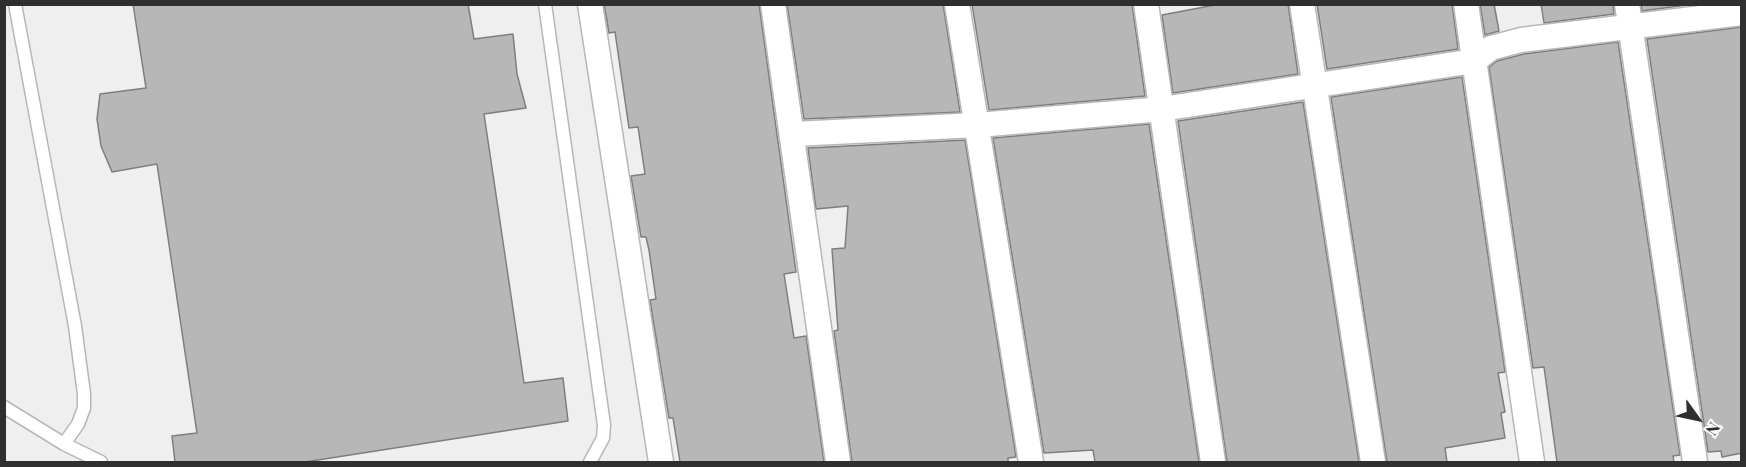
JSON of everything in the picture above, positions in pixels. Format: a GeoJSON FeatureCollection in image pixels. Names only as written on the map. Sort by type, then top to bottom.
{"type":"FeatureCollection","features":[{"type":"Feature","properties":{"kind":"street"},"geometry":{"type":"LineString","coordinates":[[590,4],[661,462]]}},
{"type":"Feature","properties":{"kind":"street"},"geometry":{"type":"LineString","coordinates":[[773,4],[794,134],[838,462]]}},
{"type":"Feature","properties":{"kind":"street"},"geometry":{"type":"LineString","coordinates":[[957,4],[1031,462]]}},
{"type":"Feature","properties":{"kind":"street"},"geometry":{"type":"LineString","coordinates":[[1146,4],[1213,462]]}},
{"type":"Feature","properties":{"kind":"street"},"geometry":{"type":"LineString","coordinates":[[1302,4],[1373,462]]}},
{"type":"Feature","properties":{"kind":"street"},"geometry":{"type":"LineString","coordinates":[[1466,4],[1532,462]]}},
{"type":"Feature","properties":{"kind":"street"},"geometry":{"type":"LineString","coordinates":[[1628,4],[1695,462]]}},
{"type":"Feature","properties":{"kind":"street"},"geometry":{"type":"LineString","coordinates":[[794,134],[978,125],[1162,109],[1474,61],[1491,48],[1521,40],[1742,13]]}},
{"type":"Feature","properties":{"kind":"lane"},"geometry":{"type":"LineString","coordinates":[[544,4],[604,425],[603,438],[590,462]]}},
{"type":"Feature","properties":{"kind":"lane"},"geometry":{"type":"LineString","coordinates":[[16,5],[75,326],[84,394],[84,408],[78,424],[64,444]]}},
{"type":"Feature","properties":{"kind":"lane"},"geometry":{"type":"LineString","coordinates":[[4,407],[64,444],[101,462]]}},
{"type":"Feature","properties":{"kind":"building"},"geometry":{"type":"Polygon","coordinates":[[[133,4],[468,4],[474,39],[513,34],[517,74],[526,108],[484,114],[524,383],[563,378],[568,421],[305,462],[175,462],[172,436],[197,433],[157,164],[112,172],[101,146],[97,119],[100,94],[146,88],[133,4]]]}},
{"type":"Feature","properties":{"kind":"building"},"geometry":{"type":"Polygon","coordinates":[[[604,4],[759,4],[796,272],[784,274],[794,338],[806,336],[824,462],[680,462],[673,418],[669,418],[650,300],[656,299],[649,250],[646,237],[641,237],[631,176],[645,174],[638,127],[629,128],[615,32],[609,33],[604,4]]]}},
{"type":"Feature","properties":{"kind":"building"},"geometry":{"type":"Polygon","coordinates":[[[787,4],[943,4],[960,112],[804,119],[787,4]]]}},
{"type":"Feature","properties":{"kind":"building"},"geometry":{"type":"Polygon","coordinates":[[[972,4],[1132,4],[1145,96],[989,110],[972,4]]]}},
{"type":"Feature","properties":{"kind":"building"},"geometry":{"type":"Polygon","coordinates":[[[1220,4],[1288,4],[1298,74],[1173,93],[1162,15],[1220,4]]]}},
{"type":"Feature","properties":{"kind":"building"},"geometry":{"type":"Polygon","coordinates":[[[1317,4],[1452,4],[1458,49],[1327,69],[1317,4]]]}},
{"type":"Feature","properties":{"kind":"building"},"geometry":{"type":"Polygon","coordinates":[[[1480,4],[1494,4],[1499,31],[1485,35],[1480,4]]]}},
{"type":"Feature","properties":{"kind":"building"},"geometry":{"type":"Polygon","coordinates":[[[1541,4],[1613,4],[1614,14],[1544,23],[1541,4]]]}},
{"type":"Feature","properties":{"kind":"building"},"geometry":{"type":"Polygon","coordinates":[[[1641,4],[1694,4],[1642,11],[1641,4]]]}},
{"type":"Feature","properties":{"kind":"building"},"geometry":{"type":"Polygon","coordinates":[[[1742,27],[1742,453],[1722,457],[1721,451],[1708,452],[1647,39],[1742,27]]]}},
{"type":"Feature","properties":{"kind":"building"},"geometry":{"type":"Polygon","coordinates":[[[1618,42],[1680,455],[1673,456],[1674,462],[1557,462],[1544,367],[1533,368],[1489,67],[1497,61],[1524,54],[1618,42]]]}},
{"type":"Feature","properties":{"kind":"building"},"geometry":{"type":"Polygon","coordinates":[[[1462,77],[1505,372],[1498,373],[1505,412],[1501,413],[1505,438],[1445,448],[1447,462],[1387,462],[1331,97],[1462,77]]]}},
{"type":"Feature","properties":{"kind":"building"},"geometry":{"type":"Polygon","coordinates":[[[1303,102],[1359,462],[1227,462],[1178,121],[1303,102]]]}},
{"type":"Feature","properties":{"kind":"building"},"geometry":{"type":"Polygon","coordinates":[[[1149,124],[1199,462],[1095,462],[1093,450],[1044,453],[993,138],[1149,124]]]}},
{"type":"Feature","properties":{"kind":"building"},"geometry":{"type":"Polygon","coordinates":[[[965,140],[1016,457],[1008,458],[1008,462],[852,462],[834,331],[838,330],[832,249],[845,248],[848,206],[816,209],[808,148],[965,140]]]}}]}
